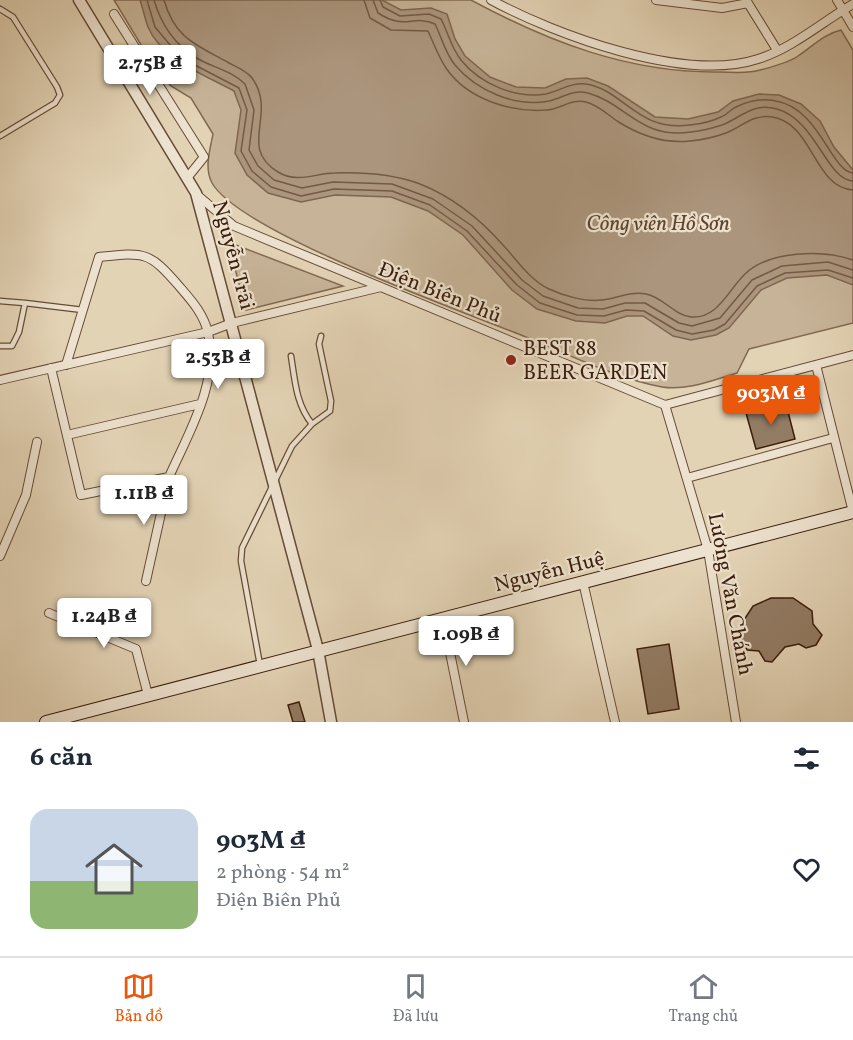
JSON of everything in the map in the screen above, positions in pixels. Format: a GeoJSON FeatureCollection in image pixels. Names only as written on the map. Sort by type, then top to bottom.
{"type":"FeatureCollection","features":[{"type":"Feature","properties":{"kind":"main road","name":"Nguyễn Huệ"},"geometry":{"type":"LineString","coordinates":[[46,722],[853,512]]}},
{"type":"Feature","properties":{"kind":"street","name":"Nguyễn Trãi"},"geometry":{"type":"LineString","coordinates":[[79,0],[196,193],[318,650],[331,722]]}},
{"type":"Feature","properties":{"kind":"street"},"geometry":{"type":"LineString","coordinates":[[491,0],[523,18],[576,39],[650,57],[703,66],[757,60],[853,4]]}},
{"type":"Feature","properties":{"kind":"street"},"geometry":{"type":"LineString","coordinates":[[656,0],[722,8],[747,2],[777,50]]}},
{"type":"Feature","properties":{"kind":"street"},"geometry":{"type":"LineString","coordinates":[[837,0],[853,27]]}},
{"type":"Feature","properties":{"kind":"street"},"geometry":{"type":"LineString","coordinates":[[114,14],[204,157],[187,178]]}},
{"type":"Feature","properties":{"kind":"street","name":"Điện Biên Phủ"},"geometry":{"type":"LineString","coordinates":[[196,193],[234,226],[665,405]]}},
{"type":"Feature","properties":{"kind":"street"},"geometry":{"type":"LineString","coordinates":[[66,365],[99,257],[133,253],[151,258],[196,306],[208,332],[211,365],[200,404],[169,477],[146,581]]}},
{"type":"Feature","properties":{"kind":"street"},"geometry":{"type":"LineString","coordinates":[[0,380],[208,332],[232,323],[381,287]]}},
{"type":"Feature","properties":{"kind":"street"},"geometry":{"type":"LineString","coordinates":[[665,405],[853,355]]}},
{"type":"Feature","properties":{"kind":"street"},"geometry":{"type":"LineString","coordinates":[[816,365],[853,512]]}},
{"type":"Feature","properties":{"kind":"street"},"geometry":{"type":"LineString","coordinates":[[51,369],[81,495],[169,477]]}},
{"type":"Feature","properties":{"kind":"street"},"geometry":{"type":"LineString","coordinates":[[67,435],[200,404]]}},
{"type":"Feature","properties":{"kind":"street","name":"Lương Văn Chánh"},"geometry":{"type":"LineString","coordinates":[[665,405],[708,550],[736,722]]}},
{"type":"Feature","properties":{"kind":"street"},"geometry":{"type":"LineString","coordinates":[[687,478],[833,438]]}},
{"type":"Feature","properties":{"kind":"street"},"geometry":{"type":"LineString","coordinates":[[0,556],[26,495],[37,442]]}},
{"type":"Feature","properties":{"kind":"street"},"geometry":{"type":"LineString","coordinates":[[583,582],[615,722]]}},
{"type":"Feature","properties":{"kind":"street"},"geometry":{"type":"LineString","coordinates":[[49,613],[136,649],[148,695]]}},
{"type":"Feature","properties":{"kind":"street"},"geometry":{"type":"LineString","coordinates":[[443,618],[464,722]]}},
{"type":"Feature","properties":{"kind":"lane"},"geometry":{"type":"LineString","coordinates":[[0,9],[13,17],[60,95],[55,103],[0,136]]}},
{"type":"Feature","properties":{"kind":"lane"},"geometry":{"type":"LineString","coordinates":[[0,301],[83,310]]}},
{"type":"Feature","properties":{"kind":"lane"},"geometry":{"type":"LineString","coordinates":[[0,346],[12,346],[19,332],[25,303]]}},
{"type":"Feature","properties":{"kind":"lane"},"geometry":{"type":"LineString","coordinates":[[260,666],[241,561],[248,531],[292,446],[312,424],[326,416],[331,401],[319,344],[321,336]]}},
{"type":"Feature","properties":{"kind":"lane"},"geometry":{"type":"LineString","coordinates":[[291,356],[297,397],[303,412],[312,424]]}},
{"type":"Feature","properties":{"kind":"green space","name":"Công viên Hồ Sơn"},"geometry":{"type":"Polygon","coordinates":[[[114,0],[471,0],[530,29],[590,52],[622,61],[686,71],[745,72],[770,68],[785,63],[824,37],[841,30],[853,50],[853,323],[749,349],[737,373],[709,382],[671,388],[609,372],[354,268],[264,224],[231,203],[212,183],[208,165],[213,134],[191,98],[171,86],[158,73],[114,0]]]}},
{"type":"Feature","properties":{"kind":"green space"},"geometry":{"type":"Polygon","coordinates":[[[228,242],[343,286],[246,310],[228,242]]]}},
{"type":"Feature","properties":{"kind":"water","name":"Công viên Hồ Sơn"},"geometry":{"type":"Polygon","coordinates":[[[140,0],[382,0],[401,10],[431,8],[447,14],[455,39],[465,56],[490,77],[516,87],[545,88],[566,79],[587,78],[608,86],[655,117],[688,119],[718,112],[733,101],[759,94],[779,95],[801,104],[820,121],[834,147],[853,170],[853,285],[827,275],[787,278],[761,290],[729,328],[716,335],[691,340],[673,336],[643,316],[627,316],[605,323],[576,321],[537,309],[512,290],[463,235],[428,211],[391,197],[335,195],[301,202],[268,193],[247,175],[235,153],[241,110],[234,91],[198,73],[163,48],[148,27],[140,0]]]}},
{"type":"Feature","properties":{"kind":"building"},"geometry":{"type":"Polygon","coordinates":[[[786,404],[795,439],[756,449],[746,413],[786,404]]]}},
{"type":"Feature","properties":{"kind":"building"},"geometry":{"type":"Polygon","coordinates":[[[771,598],[793,598],[812,611],[813,624],[822,635],[816,645],[806,648],[799,644],[785,647],[772,662],[765,661],[759,651],[747,650],[740,635],[742,623],[753,606],[771,598]]]}},
{"type":"Feature","properties":{"kind":"building"},"geometry":{"type":"Polygon","coordinates":[[[669,644],[679,709],[648,714],[637,649],[669,644]]]}},
{"type":"Feature","properties":{"kind":"building"},"geometry":{"type":"Polygon","coordinates":[[[299,702],[305,722],[293,722],[288,705],[299,702]]]}},
{"type":"Feature","properties":{"kind":"place","name":"BEST 88 BEER GARDEN"},"geometry":{"type":"Point","coordinates":[511,360]}}]}
